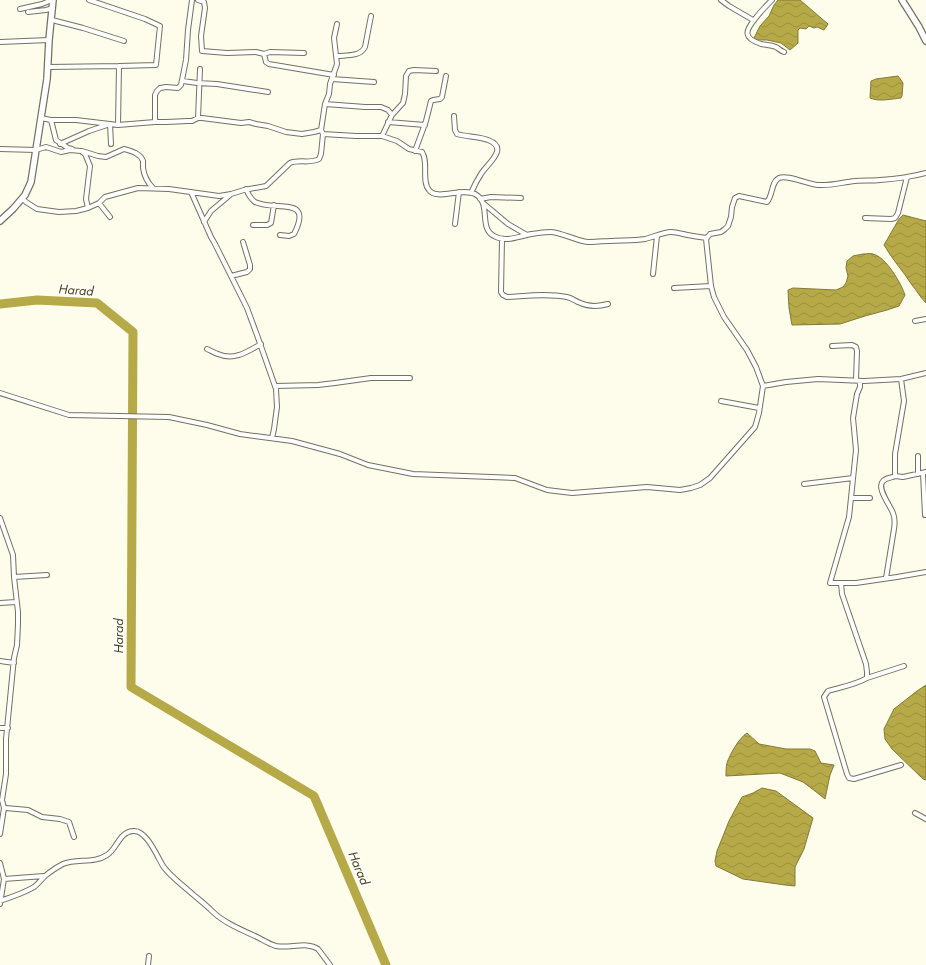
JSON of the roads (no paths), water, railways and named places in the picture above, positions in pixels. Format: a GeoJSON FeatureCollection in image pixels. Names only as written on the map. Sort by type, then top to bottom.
{"type":"FeatureCollection","features":[{"type":"Feature","properties":{"kind":"street"},"geometry":{"type":"LineString","coordinates":[[0,221],[13,210],[25,194],[31,182],[47,79],[53,0],[20,9]]}},
{"type":"Feature","properties":{"kind":"street"},"geometry":{"type":"LineString","coordinates":[[48,67],[156,65],[160,26],[145,18],[90,0]]}},
{"type":"Feature","properties":{"kind":"street"},"geometry":{"type":"LineString","coordinates":[[155,122],[157,91],[160,88],[180,87],[183,80],[192,0]]}},
{"type":"Feature","properties":{"kind":"street"},"geometry":{"type":"LineString","coordinates":[[198,0],[204,2],[205,8],[201,36],[202,51],[227,53],[256,52],[264,54],[270,52],[304,53]]}},
{"type":"Feature","properties":{"kind":"street"},"geometry":{"type":"LineString","coordinates":[[721,0],[753,20]]}},
{"type":"Feature","properties":{"kind":"street"},"geometry":{"type":"LineString","coordinates":[[772,0],[753,20],[747,32],[751,39],[761,44],[775,47],[784,52]]}},
{"type":"Feature","properties":{"kind":"street"},"geometry":{"type":"LineString","coordinates":[[902,0],[926,41]]}},
{"type":"Feature","properties":{"kind":"street"},"geometry":{"type":"LineString","coordinates":[[28,12],[52,8]]}},
{"type":"Feature","properties":{"kind":"street"},"geometry":{"type":"LineString","coordinates":[[52,15],[52,20],[124,42]]}},
{"type":"Feature","properties":{"kind":"street"},"geometry":{"type":"LineString","coordinates":[[337,56],[356,54],[363,51],[371,16]]}},
{"type":"Feature","properties":{"kind":"street"},"geometry":{"type":"LineString","coordinates":[[22,198],[37,209],[59,212],[76,211],[88,208],[99,203],[105,197],[138,188],[169,189],[219,196],[246,189],[266,186],[294,161],[319,160],[321,154],[325,104],[337,64],[334,38],[337,24]]}},
{"type":"Feature","properties":{"kind":"street"},"geometry":{"type":"LineString","coordinates":[[0,42],[49,40]]}},
{"type":"Feature","properties":{"kind":"street"},"geometry":{"type":"LineString","coordinates":[[264,54],[267,63],[333,77],[374,82]]}},
{"type":"Feature","properties":{"kind":"street"},"geometry":{"type":"LineString","coordinates":[[118,125],[119,66]]}},
{"type":"Feature","properties":{"kind":"street"},"geometry":{"type":"LineString","coordinates":[[198,118],[200,69]]}},
{"type":"Feature","properties":{"kind":"street"},"geometry":{"type":"LineString","coordinates":[[382,136],[392,115],[403,103],[406,76],[409,71],[436,72]]}},
{"type":"Feature","properties":{"kind":"street"},"geometry":{"type":"LineString","coordinates":[[415,151],[425,125],[431,101],[442,97],[446,76]]}},
{"type":"Feature","properties":{"kind":"street"},"geometry":{"type":"LineString","coordinates":[[183,80],[268,92]]}},
{"type":"Feature","properties":{"kind":"street"},"geometry":{"type":"LineString","coordinates":[[325,104],[381,107],[388,110],[392,115]]}},
{"type":"Feature","properties":{"kind":"street"},"geometry":{"type":"LineString","coordinates":[[454,116],[455,130],[457,134],[487,139],[493,142],[497,149],[496,156],[481,173],[471,193]]}},
{"type":"Feature","properties":{"kind":"street"},"geometry":{"type":"LineString","coordinates":[[41,118],[118,125],[192,121],[198,118],[241,123],[249,122],[286,132],[302,134],[322,132],[356,136],[382,136],[397,141],[409,149],[423,154],[426,186],[430,192],[441,195],[459,192],[476,195],[508,224],[527,235]]}},
{"type":"Feature","properties":{"kind":"street"},"geometry":{"type":"LineString","coordinates":[[51,120],[58,142],[68,148],[106,157],[124,149],[133,151],[143,162],[145,175],[152,188]]}},
{"type":"Feature","properties":{"kind":"street"},"geometry":{"type":"LineString","coordinates":[[388,122],[425,125]]}},
{"type":"Feature","properties":{"kind":"street"},"geometry":{"type":"LineString","coordinates":[[51,149],[58,142],[110,124]]}},
{"type":"Feature","properties":{"kind":"street"},"geometry":{"type":"LineString","coordinates":[[110,124],[111,144]]}},
{"type":"Feature","properties":{"kind":"street"},"geometry":{"type":"LineString","coordinates":[[0,149],[36,150],[46,147],[60,152],[70,150],[79,151],[85,154],[90,166],[86,199],[88,208]]}},
{"type":"Feature","properties":{"kind":"street"},"geometry":{"type":"LineString","coordinates":[[0,393],[69,415],[169,418],[207,425],[240,434],[292,441],[340,454],[368,465],[413,474],[515,478],[525,483],[548,490],[572,493],[647,487],[680,490],[700,485],[710,478],[755,427],[759,408],[763,386],[756,367],[747,350],[716,303],[711,286],[706,239],[710,234],[721,232],[728,226],[735,198],[739,196],[767,202],[770,199],[774,183],[779,178],[785,177],[821,186],[856,180],[907,178],[926,174]]}},
{"type":"Feature","properties":{"kind":"street"},"geometry":{"type":"LineString","coordinates":[[865,218],[895,218],[898,213],[907,178]]}},
{"type":"Feature","properties":{"kind":"street"},"geometry":{"type":"LineString","coordinates":[[246,189],[255,202],[293,208],[297,209],[300,213],[300,221],[294,234],[289,236],[280,235]]}},
{"type":"Feature","properties":{"kind":"street"},"geometry":{"type":"LineString","coordinates":[[191,192],[211,237],[247,308],[275,386],[277,407],[272,438]]}},
{"type":"Feature","properties":{"kind":"street"},"geometry":{"type":"LineString","coordinates":[[455,224],[459,192]]}},
{"type":"Feature","properties":{"kind":"street"},"geometry":{"type":"LineString","coordinates":[[204,222],[211,211],[231,194]]}},
{"type":"Feature","properties":{"kind":"street"},"geometry":{"type":"LineString","coordinates":[[482,201],[491,197],[521,198]]}},
{"type":"Feature","properties":{"kind":"street"},"geometry":{"type":"LineString","coordinates":[[482,201],[487,229],[493,236],[502,239],[510,240],[532,234],[552,232],[587,242],[635,240],[657,236],[667,232],[707,238]]}},
{"type":"Feature","properties":{"kind":"street"},"geometry":{"type":"LineString","coordinates":[[99,203],[110,217]]}},
{"type":"Feature","properties":{"kind":"street"},"geometry":{"type":"LineString","coordinates":[[253,225],[267,225],[271,223],[274,205]]}},
{"type":"Feature","properties":{"kind":"street"},"geometry":{"type":"LineString","coordinates":[[653,274],[657,236]]}},
{"type":"Feature","properties":{"kind":"street"},"geometry":{"type":"LineString","coordinates":[[502,239],[501,292],[503,296],[537,295],[567,297],[584,305],[596,307],[608,304]]}},
{"type":"Feature","properties":{"kind":"street"},"geometry":{"type":"LineString","coordinates":[[231,276],[247,272],[250,269],[243,242]]}},
{"type":"Feature","properties":{"kind":"street"},"geometry":{"type":"LineString","coordinates":[[674,288],[711,286]]}},
{"type":"Feature","properties":{"kind":"street"},"geometry":{"type":"LineString","coordinates":[[915,322],[926,319]]}},
{"type":"Feature","properties":{"kind":"street"},"geometry":{"type":"LineString","coordinates":[[207,349],[219,355],[228,357],[243,354],[261,344]]}},
{"type":"Feature","properties":{"kind":"street"},"geometry":{"type":"LineString","coordinates":[[832,346],[852,345],[856,347],[858,380],[860,388],[857,394],[853,418],[856,450],[849,517],[830,583],[856,583],[926,572]]}},
{"type":"Feature","properties":{"kind":"street"},"geometry":{"type":"LineString","coordinates":[[763,386],[818,379],[901,379],[926,373]]}},
{"type":"Feature","properties":{"kind":"street"},"geometry":{"type":"LineString","coordinates":[[275,386],[318,385],[371,378],[410,378]]}},
{"type":"Feature","properties":{"kind":"street"},"geometry":{"type":"LineString","coordinates":[[895,476],[895,454],[904,401],[901,379]]}},
{"type":"Feature","properties":{"kind":"street"},"geometry":{"type":"LineString","coordinates":[[721,401],[759,408]]}},
{"type":"Feature","properties":{"kind":"street"},"geometry":{"type":"LineString","coordinates":[[918,456],[925,490],[925,516]]}},
{"type":"Feature","properties":{"kind":"street"},"geometry":{"type":"LineString","coordinates":[[886,578],[895,521],[894,514],[882,492],[882,482],[895,476],[903,477],[922,473]]}},
{"type":"Feature","properties":{"kind":"street"},"geometry":{"type":"LineString","coordinates":[[804,484],[853,478]]}},
{"type":"Feature","properties":{"kind":"street"},"geometry":{"type":"LineString","coordinates":[[851,498],[870,498]]}},
{"type":"Feature","properties":{"kind":"street"},"geometry":{"type":"LineString","coordinates":[[0,518],[13,554],[18,612],[17,645],[6,739],[6,774],[2,800],[4,807],[0,834]]}},
{"type":"Feature","properties":{"kind":"street"},"geometry":{"type":"LineString","coordinates":[[14,577],[47,575]]}},
{"type":"Feature","properties":{"kind":"street"},"geometry":{"type":"LineString","coordinates":[[841,583],[842,594],[866,664],[868,672],[867,678]]}},
{"type":"Feature","properties":{"kind":"street"},"geometry":{"type":"LineString","coordinates":[[0,603],[16,602]]}},
{"type":"Feature","properties":{"kind":"street"},"geometry":{"type":"LineString","coordinates":[[0,661],[14,663]]}},
{"type":"Feature","properties":{"kind":"street"},"geometry":{"type":"LineString","coordinates":[[902,765],[854,779],[849,778],[824,697],[828,691],[857,683],[867,678],[904,666]]}},
{"type":"Feature","properties":{"kind":"street"},"geometry":{"type":"LineString","coordinates":[[0,728],[8,728]]}},
{"type":"Feature","properties":{"kind":"street"},"geometry":{"type":"LineString","coordinates":[[4,807],[28,810],[42,817],[60,819],[68,822],[74,837]]}},
{"type":"Feature","properties":{"kind":"street"},"geometry":{"type":"LineString","coordinates":[[915,812],[926,819]]}},
{"type":"Feature","properties":{"kind":"street"},"geometry":{"type":"LineString","coordinates":[[0,901],[27,891],[35,886],[45,876],[63,864],[73,861],[93,860],[106,856],[110,853],[119,839],[130,831],[135,831],[141,833],[147,839],[164,867],[172,876],[218,917],[249,934],[276,946],[285,947],[310,945],[315,947],[330,965]]}},
{"type":"Feature","properties":{"kind":"street"},"geometry":{"type":"LineString","coordinates":[[0,863],[4,879],[0,904]]}},
{"type":"Feature","properties":{"kind":"street"},"geometry":{"type":"LineString","coordinates":[[4,879],[45,876]]}},
{"type":"Feature","properties":{"kind":"street"},"geometry":{"type":"LineString","coordinates":[[148,965],[149,956]]}},
{"type":"Feature","properties":{"kind":"water"},"geometry":{"type":"Polygon","coordinates":[[[778,0],[800,0],[828,24],[824,30],[809,26],[806,29],[800,28],[798,30],[798,43],[790,50],[781,43],[767,40],[756,40],[754,38],[760,26],[769,16],[778,0]]]}},
{"type":"Feature","properties":{"kind":"water"},"geometry":{"type":"Polygon","coordinates":[[[898,76],[903,83],[901,98],[881,100],[870,98],[871,81],[898,76]]]}},
{"type":"Feature","properties":{"kind":"water"},"geometry":{"type":"Polygon","coordinates":[[[903,215],[926,221],[926,303],[884,245],[899,219],[903,215]]]}},
{"type":"Feature","properties":{"kind":"water"},"geometry":{"type":"Polygon","coordinates":[[[863,254],[878,256],[888,265],[905,295],[899,306],[840,324],[792,325],[788,290],[793,288],[836,290],[843,287],[848,276],[846,268],[847,261],[853,256],[863,254]]]}},
{"type":"Feature","properties":{"kind":"water"},"geometry":{"type":"Polygon","coordinates":[[[926,685],[926,780],[923,779],[892,749],[885,739],[884,729],[894,709],[926,685]]]}},
{"type":"Feature","properties":{"kind":"water"},"geometry":{"type":"Polygon","coordinates":[[[747,733],[759,744],[786,749],[810,749],[815,751],[821,763],[834,765],[830,775],[825,799],[803,782],[780,773],[726,776],[730,755],[738,742],[747,733]]]}},
{"type":"Feature","properties":{"kind":"water"},"geometry":{"type":"Polygon","coordinates":[[[762,788],[776,791],[813,818],[804,849],[795,867],[795,886],[743,879],[716,866],[715,861],[717,851],[729,821],[742,797],[762,788]]]}},
{"type":"Feature","properties":{"kind":"waterway","name":"Harad"},"geometry":{"type":"LineString","coordinates":[[0,304],[37,300],[97,303],[133,332],[131,687],[314,796],[386,965]]}}]}
